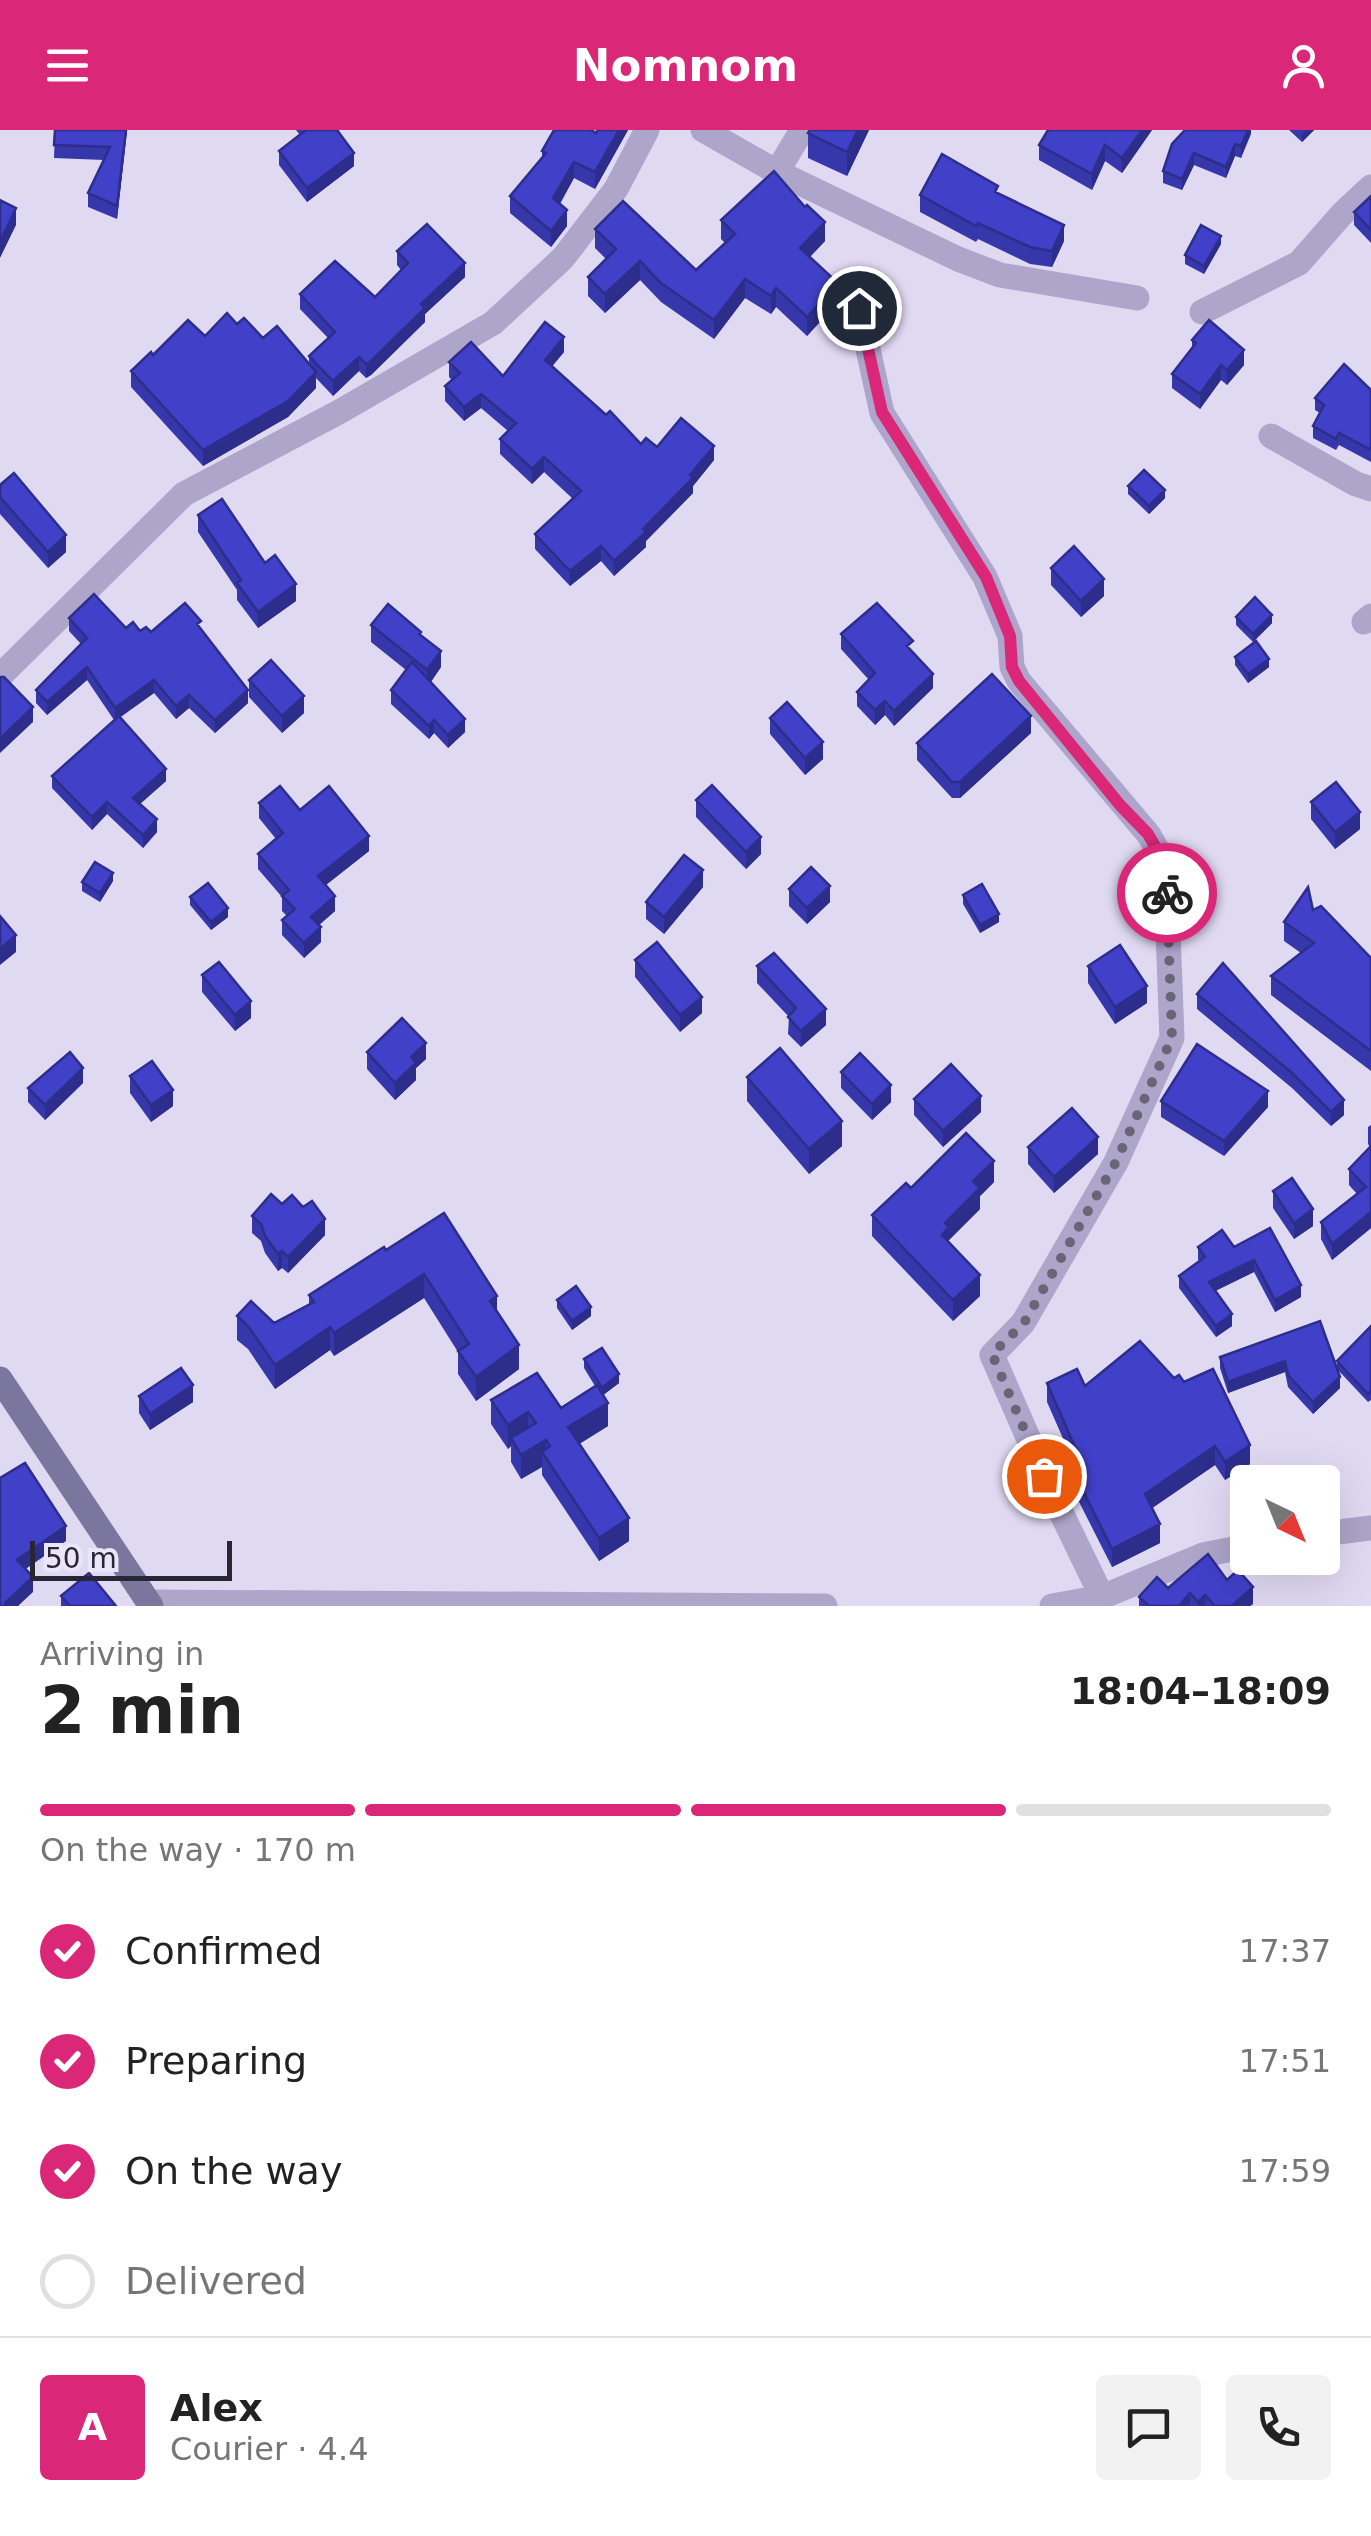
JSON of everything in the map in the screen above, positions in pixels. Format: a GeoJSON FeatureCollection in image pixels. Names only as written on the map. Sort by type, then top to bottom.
{"type":"FeatureCollection","features":[{"type":"Feature","properties":{"kind":"main road"},"geometry":{"type":"LineString","coordinates":[[0,1379],[150,1604]]}},
{"type":"Feature","properties":{"kind":"street"},"geometry":{"type":"LineString","coordinates":[[0,676],[184,494],[339,412],[492,322],[562,258],[616,190],[647,130]]}},
{"type":"Feature","properties":{"kind":"street"},"geometry":{"type":"LineString","coordinates":[[703,130],[777,172],[958,259],[1000,275],[1137,298]]}},
{"type":"Feature","properties":{"kind":"street"},"geometry":{"type":"LineString","coordinates":[[777,172],[802,130]]}},
{"type":"Feature","properties":{"kind":"street"},"geometry":{"type":"LineString","coordinates":[[1202,312],[1300,263],[1371,187]]}},
{"type":"Feature","properties":{"kind":"street"},"geometry":{"type":"LineString","coordinates":[[859,308],[882,412],[986,577],[1010,636],[1012,667],[1019,681],[1148,834],[1166,878],[1172,1038],[1116,1162],[1024,1323],[992,1354],[1102,1597]]}},
{"type":"Feature","properties":{"kind":"street"},"geometry":{"type":"LineString","coordinates":[[1271,436],[1371,489]]}},
{"type":"Feature","properties":{"kind":"street"},"geometry":{"type":"LineString","coordinates":[[1340,1532],[1371,1528]]}},
{"type":"Feature","properties":{"kind":"street"},"geometry":{"type":"LineString","coordinates":[[1052,1606],[1102,1597],[1203,1555],[1230,1550]]}},
{"type":"Feature","properties":{"kind":"street"},"geometry":{"type":"LineString","coordinates":[[150,1604],[825,1606]]}},
{"type":"Feature","properties":{"kind":"building"},"geometry":{"type":"Polygon","coordinates":[[[55,130],[126,130],[117,206],[88,193],[110,147],[54,145],[55,130]]]}},
{"type":"Feature","properties":{"kind":"building"},"geometry":{"type":"Polygon","coordinates":[[[306,130],[337,130],[354,153],[307,188],[279,151],[306,130]]]}},
{"type":"Feature","properties":{"kind":"building"},"geometry":{"type":"Polygon","coordinates":[[[554,130],[619,130],[595,172],[574,162],[553,198],[567,210],[551,231],[510,196],[546,153],[542,151],[554,130]]]}},
{"type":"Feature","properties":{"kind":"building"},"geometry":{"type":"Polygon","coordinates":[[[858,130],[847,152],[808,133],[858,130]]]}},
{"type":"Feature","properties":{"kind":"building"},"geometry":{"type":"Polygon","coordinates":[[[1048,130],[1142,130],[1122,158],[1105,145],[1092,174],[1039,145],[1048,130]]]}},
{"type":"Feature","properties":{"kind":"building"},"geometry":{"type":"Polygon","coordinates":[[[1185,130],[1248,130],[1241,146],[1235,144],[1226,167],[1194,153],[1182,179],[1163,171],[1172,144],[1185,130]]]}},
{"type":"Feature","properties":{"kind":"building"},"geometry":{"type":"Polygon","coordinates":[[[942,154],[998,186],[995,192],[1064,225],[1052,251],[1030,247],[978,223],[976,226],[920,195],[942,154]]]}},
{"type":"Feature","properties":{"kind":"building"},"geometry":{"type":"Polygon","coordinates":[[[774,171],[805,207],[825,222],[800,248],[838,283],[807,317],[776,288],[771,296],[745,279],[714,320],[661,283],[640,261],[605,294],[588,277],[616,249],[595,229],[623,201],[696,270],[735,234],[721,220],[774,171]]]}},
{"type":"Feature","properties":{"kind":"building"},"geometry":{"type":"Polygon","coordinates":[[[1371,196],[1371,230],[1354,212],[1371,196]]]}},
{"type":"Feature","properties":{"kind":"building"},"geometry":{"type":"Polygon","coordinates":[[[0,200],[16,208],[0,242],[0,200]]]}},
{"type":"Feature","properties":{"kind":"building"},"geometry":{"type":"Polygon","coordinates":[[[427,224],[465,263],[421,304],[425,308],[371,361],[366,364],[359,357],[333,381],[309,356],[335,332],[300,294],[335,261],[375,297],[408,263],[397,251],[427,224]]]}},
{"type":"Feature","properties":{"kind":"building"},"geometry":{"type":"Polygon","coordinates":[[[1201,225],[1221,236],[1204,266],[1185,255],[1201,225]]]}},
{"type":"Feature","properties":{"kind":"building"},"geometry":{"type":"Polygon","coordinates":[[[227,313],[237,324],[244,318],[263,338],[277,326],[316,372],[288,401],[203,450],[131,371],[188,320],[205,336],[227,313]]]}},
{"type":"Feature","properties":{"kind":"building"},"geometry":{"type":"Polygon","coordinates":[[[1209,320],[1244,350],[1227,370],[1221,365],[1200,394],[1172,374],[1209,320]]]}},
{"type":"Feature","properties":{"kind":"building"},"geometry":{"type":"Polygon","coordinates":[[[545,322],[564,337],[545,360],[606,415],[610,411],[641,444],[646,438],[657,447],[681,418],[714,446],[690,475],[693,478],[643,529],[646,532],[614,561],[601,546],[570,571],[535,534],[581,491],[544,457],[532,469],[500,439],[516,423],[481,394],[464,407],[445,386],[460,373],[449,362],[471,342],[503,376],[545,322]]]}},
{"type":"Feature","properties":{"kind":"building"},"geometry":{"type":"Polygon","coordinates":[[[1344,364],[1371,390],[1371,450],[1339,433],[1336,439],[1313,426],[1324,405],[1315,398],[1344,364]]]}},
{"type":"Feature","properties":{"kind":"building"},"geometry":{"type":"Polygon","coordinates":[[[1144,470],[1165,490],[1149,506],[1128,486],[1144,470]]]}},
{"type":"Feature","properties":{"kind":"building"},"geometry":{"type":"Polygon","coordinates":[[[14,473],[66,535],[48,552],[0,497],[0,485],[14,473]]]}},
{"type":"Feature","properties":{"kind":"building"},"geometry":{"type":"Polygon","coordinates":[[[222,499],[265,563],[275,555],[296,584],[258,612],[198,515],[222,499]]]}},
{"type":"Feature","properties":{"kind":"building"},"geometry":{"type":"Polygon","coordinates":[[[1074,546],[1104,579],[1081,601],[1051,568],[1074,546]]]}},
{"type":"Feature","properties":{"kind":"building"},"geometry":{"type":"Polygon","coordinates":[[[94,594],[126,628],[133,622],[140,631],[146,627],[151,632],[185,603],[248,690],[215,720],[189,695],[176,706],[154,680],[115,708],[87,667],[47,702],[36,690],[87,638],[69,618],[94,594]]]}},
{"type":"Feature","properties":{"kind":"building"},"geometry":{"type":"Polygon","coordinates":[[[1255,597],[1272,615],[1253,634],[1236,617],[1255,597]]]}},
{"type":"Feature","properties":{"kind":"building"},"geometry":{"type":"Polygon","coordinates":[[[877,603],[913,641],[907,646],[933,674],[894,711],[885,701],[875,710],[857,692],[875,673],[841,634],[877,603]]]}},
{"type":"Feature","properties":{"kind":"building"},"geometry":{"type":"Polygon","coordinates":[[[388,604],[441,651],[427,670],[371,625],[388,604]]]}},
{"type":"Feature","properties":{"kind":"building"},"geometry":{"type":"Polygon","coordinates":[[[1256,641],[1269,659],[1248,674],[1235,657],[1256,641]]]}},
{"type":"Feature","properties":{"kind":"building"},"geometry":{"type":"Polygon","coordinates":[[[271,660],[304,696],[282,716],[249,680],[271,660]]]}},
{"type":"Feature","properties":{"kind":"building"},"geometry":{"type":"Polygon","coordinates":[[[412,662],[465,719],[448,735],[434,720],[429,726],[391,690],[412,662]]]}},
{"type":"Feature","properties":{"kind":"building"},"geometry":{"type":"Polygon","coordinates":[[[992,674],[1031,716],[960,782],[952,782],[917,743],[992,674]]]}},
{"type":"Feature","properties":{"kind":"building"},"geometry":{"type":"Polygon","coordinates":[[[0,677],[33,707],[0,739],[0,677]]]}},
{"type":"Feature","properties":{"kind":"building"},"geometry":{"type":"Polygon","coordinates":[[[787,702],[823,742],[805,758],[770,718],[787,702]]]}},
{"type":"Feature","properties":{"kind":"building"},"geometry":{"type":"Polygon","coordinates":[[[119,716],[166,769],[133,798],[157,819],[143,835],[107,802],[92,817],[52,776],[119,716]]]}},
{"type":"Feature","properties":{"kind":"building"},"geometry":{"type":"Polygon","coordinates":[[[1336,782],[1360,812],[1335,832],[1311,802],[1336,782]]]}},
{"type":"Feature","properties":{"kind":"building"},"geometry":{"type":"Polygon","coordinates":[[[712,785],[761,837],[746,852],[696,800],[712,785]]]}},
{"type":"Feature","properties":{"kind":"building"},"geometry":{"type":"Polygon","coordinates":[[[280,786],[300,810],[329,786],[369,836],[318,876],[335,896],[311,917],[321,927],[304,943],[282,920],[295,909],[282,896],[289,890],[258,854],[283,833],[259,803],[280,786]]]}},
{"type":"Feature","properties":{"kind":"building"},"geometry":{"type":"Polygon","coordinates":[[[684,855],[703,870],[664,917],[646,902],[684,855]]]}},
{"type":"Feature","properties":{"kind":"building"},"geometry":{"type":"Polygon","coordinates":[[[95,862],[113,873],[100,893],[82,882],[95,862]]]}},
{"type":"Feature","properties":{"kind":"building"},"geometry":{"type":"Polygon","coordinates":[[[811,867],[830,886],[807,908],[789,889],[811,867]]]}},
{"type":"Feature","properties":{"kind":"building"},"geometry":{"type":"Polygon","coordinates":[[[208,883],[228,908],[211,922],[190,897],[208,883]]]}},
{"type":"Feature","properties":{"kind":"building"},"geometry":{"type":"Polygon","coordinates":[[[982,884],[999,914],[980,925],[963,895],[982,884]]]}},
{"type":"Feature","properties":{"kind":"building"},"geometry":{"type":"Polygon","coordinates":[[[1308,887],[1313,910],[1321,906],[1371,958],[1371,1051],[1271,976],[1314,943],[1284,922],[1308,887]]]}},
{"type":"Feature","properties":{"kind":"building"},"geometry":{"type":"Polygon","coordinates":[[[0,916],[16,935],[0,949],[0,916]]]}},
{"type":"Feature","properties":{"kind":"building"},"geometry":{"type":"Polygon","coordinates":[[[657,942],[702,997],[680,1015],[635,960],[657,942]]]}},
{"type":"Feature","properties":{"kind":"building"},"geometry":{"type":"Polygon","coordinates":[[[1120,945],[1147,986],[1115,1007],[1088,966],[1120,945]]]}},
{"type":"Feature","properties":{"kind":"building"},"geometry":{"type":"Polygon","coordinates":[[[774,953],[826,1009],[801,1031],[788,1017],[796,1008],[757,966],[774,953]]]}},
{"type":"Feature","properties":{"kind":"building"},"geometry":{"type":"Polygon","coordinates":[[[219,962],[251,1001],[235,1015],[202,975],[219,962]]]}},
{"type":"Feature","properties":{"kind":"building"},"geometry":{"type":"Polygon","coordinates":[[[1223,963],[1344,1100],[1331,1112],[1292,1073],[1197,994],[1223,963]]]}},
{"type":"Feature","properties":{"kind":"building"},"geometry":{"type":"Polygon","coordinates":[[[402,1018],[426,1043],[411,1057],[416,1063],[395,1083],[367,1052],[402,1018]]]}},
{"type":"Feature","properties":{"kind":"building"},"geometry":{"type":"Polygon","coordinates":[[[1197,1044],[1268,1091],[1224,1141],[1161,1101],[1197,1044]]]}},
{"type":"Feature","properties":{"kind":"building"},"geometry":{"type":"Polygon","coordinates":[[[780,1048],[842,1121],[809,1149],[747,1077],[780,1048]]]}},
{"type":"Feature","properties":{"kind":"building"},"geometry":{"type":"Polygon","coordinates":[[[70,1052],[83,1068],[45,1105],[28,1088],[70,1052]]]}},
{"type":"Feature","properties":{"kind":"building"},"geometry":{"type":"Polygon","coordinates":[[[860,1053],[891,1085],[872,1104],[841,1072],[860,1053]]]}},
{"type":"Feature","properties":{"kind":"building"},"geometry":{"type":"Polygon","coordinates":[[[152,1061],[173,1090],[151,1105],[130,1076],[152,1061]]]}},
{"type":"Feature","properties":{"kind":"building"},"geometry":{"type":"Polygon","coordinates":[[[951,1064],[981,1096],[943,1131],[914,1099],[951,1064]]]}},
{"type":"Feature","properties":{"kind":"building"},"geometry":{"type":"Polygon","coordinates":[[[1072,1108],[1098,1137],[1054,1177],[1028,1147],[1072,1108]]]}},
{"type":"Feature","properties":{"kind":"building"},"geometry":{"type":"Polygon","coordinates":[[[966,1133],[994,1161],[973,1181],[980,1188],[945,1223],[949,1227],[942,1235],[980,1275],[953,1300],[872,1215],[906,1183],[911,1188],[966,1133]]]}},
{"type":"Feature","properties":{"kind":"building"},"geometry":{"type":"Polygon","coordinates":[[[1371,1146],[1371,1212],[1332,1244],[1321,1222],[1366,1187],[1349,1169],[1371,1146]]]}},
{"type":"Feature","properties":{"kind":"building"},"geometry":{"type":"Polygon","coordinates":[[[1292,1178],[1313,1209],[1294,1223],[1273,1191],[1292,1178]]]}},
{"type":"Feature","properties":{"kind":"building"},"geometry":{"type":"Polygon","coordinates":[[[271,1194],[282,1204],[292,1195],[303,1207],[312,1201],[325,1219],[288,1257],[282,1251],[278,1254],[252,1216],[271,1194]]]}},
{"type":"Feature","properties":{"kind":"building"},"geometry":{"type":"Polygon","coordinates":[[[444,1213],[497,1296],[490,1301],[519,1345],[476,1377],[458,1351],[469,1344],[424,1274],[334,1333],[330,1327],[275,1365],[237,1316],[251,1301],[274,1323],[314,1302],[309,1295],[444,1213]]]}},
{"type":"Feature","properties":{"kind":"building"},"geometry":{"type":"Polygon","coordinates":[[[1270,1228],[1301,1285],[1275,1300],[1254,1260],[1209,1282],[1232,1314],[1216,1326],[1179,1276],[1205,1257],[1198,1247],[1222,1230],[1234,1247],[1270,1228]]]}},
{"type":"Feature","properties":{"kind":"building"},"geometry":{"type":"Polygon","coordinates":[[[576,1286],[591,1307],[572,1321],[557,1300],[576,1286]]]}},
{"type":"Feature","properties":{"kind":"building"},"geometry":{"type":"Polygon","coordinates":[[[1320,1321],[1340,1377],[1313,1402],[1288,1375],[1285,1361],[1228,1382],[1220,1357],[1320,1321]]]}},
{"type":"Feature","properties":{"kind":"building"},"geometry":{"type":"Polygon","coordinates":[[[1371,1326],[1371,1391],[1368,1394],[1337,1361],[1371,1326]]]}},
{"type":"Feature","properties":{"kind":"building"},"geometry":{"type":"Polygon","coordinates":[[[1140,1341],[1174,1378],[1179,1375],[1184,1382],[1213,1369],[1250,1445],[1225,1462],[1215,1446],[1145,1494],[1160,1524],[1112,1549],[1068,1461],[1079,1456],[1047,1383],[1077,1369],[1085,1386],[1140,1341]]]}},
{"type":"Feature","properties":{"kind":"building"},"geometry":{"type":"Polygon","coordinates":[[[602,1348],[619,1374],[602,1388],[584,1359],[602,1348]]]}},
{"type":"Feature","properties":{"kind":"building"},"geometry":{"type":"Polygon","coordinates":[[[181,1368],[193,1385],[150,1414],[139,1396],[181,1368]]]}},
{"type":"Feature","properties":{"kind":"building"},"geometry":{"type":"Polygon","coordinates":[[[537,1373],[561,1408],[597,1385],[608,1403],[568,1427],[629,1518],[599,1538],[542,1452],[550,1446],[546,1440],[521,1455],[511,1438],[536,1423],[528,1412],[508,1425],[491,1400],[537,1373]]]}},
{"type":"Feature","properties":{"kind":"building"},"geometry":{"type":"Polygon","coordinates":[[[25,1463],[66,1526],[17,1560],[33,1577],[5,1603],[7,1606],[0,1606],[0,1478],[25,1463]]]}},
{"type":"Feature","properties":{"kind":"building"},"geometry":{"type":"Polygon","coordinates":[[[1208,1554],[1227,1580],[1232,1575],[1242,1575],[1253,1587],[1232,1606],[1215,1606],[1205,1595],[1198,1602],[1190,1593],[1179,1606],[1149,1606],[1139,1597],[1157,1577],[1168,1588],[1208,1554]]]}},
{"type":"Feature","properties":{"kind":"building"},"geometry":{"type":"Polygon","coordinates":[[[89,1573],[116,1606],[70,1606],[61,1596],[89,1573]]]}},
{"type":"Feature","properties":{"kind":"way so far"},"geometry":{"type":"LineString","coordinates":[[1044,1476],[992,1354],[1024,1323],[1116,1162],[1172,1038],[1167,893]]}},
{"type":"Feature","properties":{"kind":"route"},"geometry":{"type":"LineString","coordinates":[[859,308],[882,412],[986,577],[1010,636],[1012,667],[1019,681],[1148,834],[1159,853],[1167,893]]}}]}
